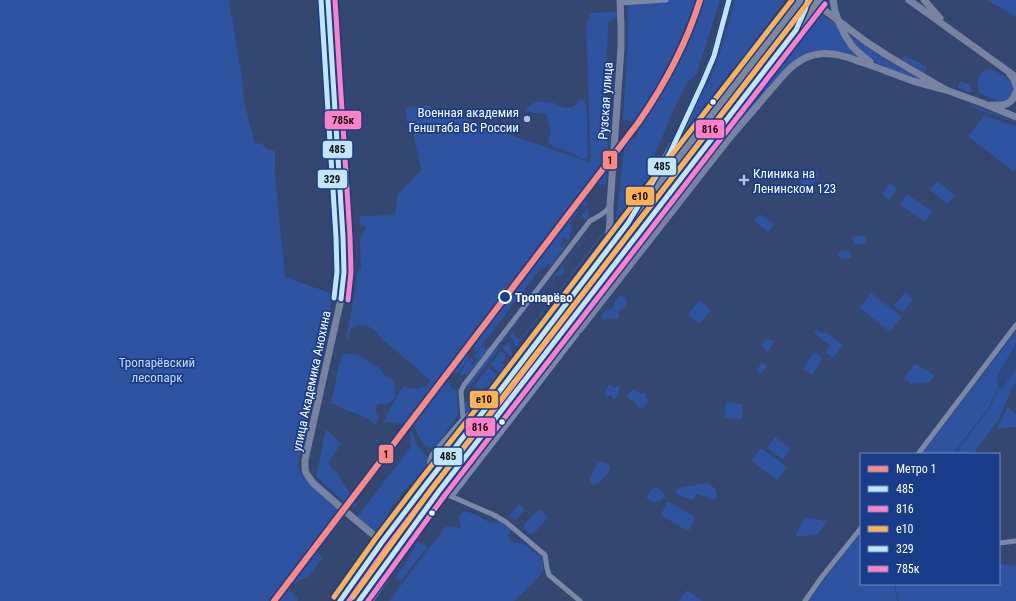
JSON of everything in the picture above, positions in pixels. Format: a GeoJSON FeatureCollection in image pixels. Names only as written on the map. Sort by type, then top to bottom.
{"type":"FeatureCollection","features":[{"type":"Feature","properties":{"kind":"main road","name":"улица Академика Анохина"},"geometry":{"type":"LineString","coordinates":[[328,0],[342,216],[344,272],[341,299],[305,460],[305,468],[306,473],[313,483],[382,542]]}},
{"type":"Feature","properties":{"kind":"main road"},"geometry":{"type":"LineString","coordinates":[[628,223],[670,153],[703,82],[714,56],[729,0]]}},
{"type":"Feature","properties":{"kind":"main road"},"geometry":{"type":"LineString","coordinates":[[340,601],[382,542],[427,483],[801,0]]}},
{"type":"Feature","properties":{"kind":"main road"},"geometry":{"type":"LineString","coordinates":[[796,30],[808,0]]}},
{"type":"Feature","properties":{"kind":"main road"},"geometry":{"type":"LineString","coordinates":[[359,601],[439,491],[818,0]]}},
{"type":"Feature","properties":{"kind":"main road"},"geometry":{"type":"LineString","coordinates":[[833,0],[838,22],[852,46],[863,57],[883,69]]}},
{"type":"Feature","properties":{"kind":"main road"},"geometry":{"type":"LineString","coordinates":[[909,0],[1008,72],[1016,76]]}},
{"type":"Feature","properties":{"kind":"main road"},"geometry":{"type":"LineString","coordinates":[[924,0],[948,28]]}},
{"type":"Feature","properties":{"kind":"main road","name":"Рузская улица"},"geometry":{"type":"LineString","coordinates":[[607,250],[621,43],[620,1]]}},
{"type":"Feature","properties":{"kind":"main road"},"geometry":{"type":"LineString","coordinates":[[823,9],[892,58],[946,90]]}},
{"type":"Feature","properties":{"kind":"main road"},"geometry":{"type":"LineString","coordinates":[[544,355],[580,330],[727,141],[792,66],[809,57],[820,54],[845,56],[913,81],[946,90],[1016,117]]}},
{"type":"Feature","properties":{"kind":"main road"},"geometry":{"type":"LineString","coordinates":[[1008,72],[1014,79],[1016,86]]}},
{"type":"Feature","properties":{"kind":"main road"},"geometry":{"type":"LineString","coordinates":[[982,103],[1004,105],[1012,101],[1016,92]]}},
{"type":"Feature","properties":{"kind":"main road"},"geometry":{"type":"LineString","coordinates":[[370,601],[402,553],[414,524]]}},
{"type":"Feature","properties":{"kind":"street"},"geometry":{"type":"LineString","coordinates":[[620,1],[666,0]]}},
{"type":"Feature","properties":{"kind":"street"},"geometry":{"type":"LineString","coordinates":[[463,419],[461,392],[464,385],[590,221],[607,211],[610,206]]}},
{"type":"Feature","properties":{"kind":"street"},"geometry":{"type":"LineString","coordinates":[[640,253],[655,211]]}},
{"type":"Feature","properties":{"kind":"street"},"geometry":{"type":"LineString","coordinates":[[919,453],[1016,325]]}},
{"type":"Feature","properties":{"kind":"street"},"geometry":{"type":"LineString","coordinates":[[452,496],[580,330]]}},
{"type":"Feature","properties":{"kind":"street"},"geometry":{"type":"LineString","coordinates":[[427,483],[432,455],[463,419],[498,393]]}},
{"type":"Feature","properties":{"kind":"street"},"geometry":{"type":"LineString","coordinates":[[439,491],[484,510],[506,522],[545,555],[549,575],[580,601]]}},
{"type":"Feature","properties":{"kind":"street"},"geometry":{"type":"LineString","coordinates":[[805,601],[821,578],[860,529]]}},
{"type":"Feature","properties":{"kind":"street"},"geometry":{"type":"LineString","coordinates":[[1000,542],[1016,541]]}},
{"type":"Feature","properties":{"kind":"green space","name":"Тропарёвский лесопарк"},"geometry":{"type":"Polygon","coordinates":[[[0,0],[229,0],[242,78],[244,102],[255,144],[261,143],[268,150],[275,151],[275,174],[285,277],[333,294],[298,465],[303,476],[346,515],[317,551],[322,558],[309,576],[287,587],[298,599],[297,601],[0,601],[0,0]]]}},
{"type":"Feature","properties":{"kind":"green space"},"geometry":{"type":"Polygon","coordinates":[[[628,0],[720,0],[697,73],[686,84],[672,113],[651,164],[650,175],[616,221],[625,140],[637,138],[637,123],[623,120],[628,39],[628,0]]]}},
{"type":"Feature","properties":{"kind":"green space"},"geometry":{"type":"Polygon","coordinates":[[[735,0],[785,0],[734,73],[731,71],[684,134],[683,133],[707,86],[718,60],[735,0]]]}},
{"type":"Feature","properties":{"kind":"green space"},"geometry":{"type":"Polygon","coordinates":[[[987,0],[1016,0],[1016,17],[987,0]]]}},
{"type":"Feature","properties":{"kind":"green space"},"geometry":{"type":"Polygon","coordinates":[[[617,12],[618,16],[608,22],[605,116],[610,116],[606,185],[592,183],[586,200],[589,217],[586,220],[581,216],[587,208],[583,204],[569,224],[572,226],[572,230],[569,235],[572,237],[568,241],[564,237],[560,245],[563,246],[565,243],[566,245],[549,268],[548,264],[544,268],[542,267],[479,349],[474,351],[474,347],[471,347],[468,353],[469,359],[457,373],[451,370],[445,374],[444,377],[446,381],[457,391],[458,414],[435,446],[430,448],[422,442],[413,425],[383,422],[403,386],[411,389],[418,389],[427,385],[430,380],[369,327],[359,325],[353,327],[350,330],[348,340],[346,339],[357,273],[361,268],[360,239],[366,227],[360,225],[359,216],[395,215],[398,194],[421,170],[413,131],[409,131],[405,108],[425,105],[591,163],[586,22],[589,21],[589,13],[617,12]]]}},
{"type":"Feature","properties":{"kind":"green space"},"geometry":{"type":"Polygon","coordinates":[[[820,13],[837,25],[846,42],[858,57],[839,51],[822,50],[814,51],[789,64],[724,142],[723,141],[820,13]]]}},
{"type":"Feature","properties":{"kind":"green space"},"geometry":{"type":"Polygon","coordinates":[[[849,35],[886,60],[924,81],[891,69],[868,57],[858,48],[849,35]]]}},
{"type":"Feature","properties":{"kind":"green space"},"geometry":{"type":"Polygon","coordinates":[[[905,55],[927,67],[924,72],[902,59],[905,55]]]}},
{"type":"Feature","properties":{"kind":"green space"},"geometry":{"type":"Polygon","coordinates":[[[992,69],[1012,82],[1014,91],[1007,100],[998,102],[979,92],[978,82],[980,75],[984,70],[992,69]]]}},
{"type":"Feature","properties":{"kind":"green space"},"geometry":{"type":"Polygon","coordinates":[[[960,81],[968,84],[972,90],[971,92],[958,87],[960,81]]]}},
{"type":"Feature","properties":{"kind":"green space"},"geometry":{"type":"Polygon","coordinates":[[[581,99],[586,105],[587,113],[588,154],[586,159],[556,148],[550,144],[548,142],[551,132],[547,116],[545,114],[532,113],[526,109],[532,104],[543,102],[554,103],[563,108],[571,108],[581,99]]]}},
{"type":"Feature","properties":{"kind":"green space"},"geometry":{"type":"Polygon","coordinates":[[[972,105],[1016,122],[1016,123],[971,107],[972,105]]]}},
{"type":"Feature","properties":{"kind":"green space"},"geometry":{"type":"Polygon","coordinates":[[[984,116],[1016,126],[1016,169],[1014,172],[968,136],[984,116]]]}},
{"type":"Feature","properties":{"kind":"green space"},"geometry":{"type":"Polygon","coordinates":[[[817,169],[819,177],[803,196],[800,172],[817,169]]]}},
{"type":"Feature","properties":{"kind":"green space"},"geometry":{"type":"Polygon","coordinates":[[[937,181],[955,195],[948,204],[930,190],[937,181]]]}},
{"type":"Feature","properties":{"kind":"green space"},"geometry":{"type":"Polygon","coordinates":[[[684,182],[690,186],[645,243],[656,217],[684,182]]]}},
{"type":"Feature","properties":{"kind":"green space"},"geometry":{"type":"Polygon","coordinates":[[[890,183],[897,189],[889,200],[882,194],[890,183]]]}},
{"type":"Feature","properties":{"kind":"green space"},"geometry":{"type":"Polygon","coordinates":[[[906,195],[931,210],[932,212],[925,221],[900,205],[906,195]]]}},
{"type":"Feature","properties":{"kind":"green space"},"geometry":{"type":"Polygon","coordinates":[[[760,214],[774,224],[768,232],[754,221],[760,214]]]}},
{"type":"Feature","properties":{"kind":"green space"},"geometry":{"type":"Polygon","coordinates":[[[604,231],[605,232],[520,342],[515,346],[510,335],[550,282],[554,284],[553,285],[550,283],[512,333],[520,340],[604,231]]]}},
{"type":"Feature","properties":{"kind":"green space"},"geometry":{"type":"Polygon","coordinates":[[[645,232],[638,250],[580,326],[565,337],[645,232]]]}},
{"type":"Feature","properties":{"kind":"green space"},"geometry":{"type":"Polygon","coordinates":[[[607,234],[604,241],[559,298],[560,294],[607,234]]]}},
{"type":"Feature","properties":{"kind":"green space"},"geometry":{"type":"Polygon","coordinates":[[[865,235],[867,243],[854,245],[852,237],[865,235]]]}},
{"type":"Feature","properties":{"kind":"green space"},"geometry":{"type":"Polygon","coordinates":[[[584,238],[587,241],[584,239],[562,268],[565,270],[560,277],[557,275],[554,278],[556,282],[552,279],[584,238]]]}},
{"type":"Feature","properties":{"kind":"green space"},"geometry":{"type":"Polygon","coordinates":[[[850,250],[851,258],[840,260],[838,252],[850,250]]]}},
{"type":"Feature","properties":{"kind":"green space"},"geometry":{"type":"Polygon","coordinates":[[[547,280],[502,342],[500,342],[547,280]]]}},
{"type":"Feature","properties":{"kind":"green space"},"geometry":{"type":"Polygon","coordinates":[[[905,292],[913,299],[903,312],[894,306],[905,292]]]}},
{"type":"Feature","properties":{"kind":"green space"},"geometry":{"type":"Polygon","coordinates":[[[871,293],[902,317],[890,332],[860,308],[871,293]]]}},
{"type":"Feature","properties":{"kind":"green space"},"geometry":{"type":"Polygon","coordinates":[[[620,296],[625,297],[627,304],[618,312],[618,319],[611,318],[604,320],[602,317],[604,312],[613,308],[616,299],[620,296]]]}},
{"type":"Feature","properties":{"kind":"green space"},"geometry":{"type":"Polygon","coordinates":[[[699,300],[711,310],[699,324],[688,315],[699,300]]]}},
{"type":"Feature","properties":{"kind":"green space"},"geometry":{"type":"Polygon","coordinates":[[[817,329],[823,334],[825,331],[843,345],[833,358],[825,352],[830,346],[814,333],[817,329]]]}},
{"type":"Feature","properties":{"kind":"green space"},"geometry":{"type":"Polygon","coordinates":[[[1016,331],[1016,383],[1011,390],[998,421],[974,453],[922,453],[1016,331]]]}},
{"type":"Feature","properties":{"kind":"green space"},"geometry":{"type":"Polygon","coordinates":[[[770,339],[774,342],[768,352],[761,346],[764,341],[770,339]]]}},
{"type":"Feature","properties":{"kind":"green space"},"geometry":{"type":"Polygon","coordinates":[[[508,342],[510,343],[511,356],[502,349],[508,342]]]}},
{"type":"Feature","properties":{"kind":"green space"},"geometry":{"type":"Polygon","coordinates":[[[565,343],[566,344],[547,369],[543,365],[552,354],[565,343]]]}},
{"type":"Feature","properties":{"kind":"green space"},"geometry":{"type":"Polygon","coordinates":[[[484,344],[485,349],[488,347],[490,348],[466,376],[465,374],[462,376],[460,375],[466,363],[472,358],[473,361],[471,364],[474,364],[478,359],[474,356],[484,344]]]}},
{"type":"Feature","properties":{"kind":"green space"},"geometry":{"type":"Polygon","coordinates":[[[496,347],[499,349],[470,386],[466,386],[496,347]]]}},
{"type":"Feature","properties":{"kind":"green space"},"geometry":{"type":"Polygon","coordinates":[[[501,351],[506,355],[504,357],[506,358],[502,364],[505,364],[508,360],[510,361],[500,373],[490,365],[501,351]]]}},
{"type":"Feature","properties":{"kind":"green space"},"geometry":{"type":"Polygon","coordinates":[[[814,352],[823,358],[812,375],[803,369],[814,352]]]}},
{"type":"Feature","properties":{"kind":"green space"},"geometry":{"type":"Polygon","coordinates":[[[343,354],[357,354],[378,367],[395,383],[394,392],[396,396],[388,403],[378,404],[375,411],[379,417],[376,425],[370,420],[331,403],[339,365],[343,354]]]}},
{"type":"Feature","properties":{"kind":"green space"},"geometry":{"type":"Polygon","coordinates":[[[762,362],[767,366],[761,374],[756,371],[762,362]]]}},
{"type":"Feature","properties":{"kind":"green space"},"geometry":{"type":"Polygon","coordinates":[[[915,364],[935,375],[930,382],[911,384],[904,378],[915,364]]]}},
{"type":"Feature","properties":{"kind":"green space"},"geometry":{"type":"Polygon","coordinates":[[[489,367],[499,375],[487,391],[485,390],[487,388],[486,386],[481,391],[474,386],[489,367]]]}},
{"type":"Feature","properties":{"kind":"green space"},"geometry":{"type":"Polygon","coordinates":[[[609,385],[612,385],[614,388],[618,386],[621,387],[617,397],[614,400],[611,395],[607,397],[605,396],[605,392],[609,385]]]}},
{"type":"Feature","properties":{"kind":"green space"},"geometry":{"type":"Polygon","coordinates":[[[634,389],[641,394],[644,393],[646,395],[648,402],[643,408],[638,407],[627,395],[634,389]]]}},
{"type":"Feature","properties":{"kind":"green space"},"geometry":{"type":"Polygon","coordinates":[[[478,396],[481,399],[471,410],[465,413],[463,403],[478,396]]]}},
{"type":"Feature","properties":{"kind":"green space"},"geometry":{"type":"Polygon","coordinates":[[[726,402],[743,404],[742,419],[725,418],[726,402]]]}},
{"type":"Feature","properties":{"kind":"green space"},"geometry":{"type":"Polygon","coordinates":[[[1008,407],[1016,415],[1016,427],[997,428],[1008,407]]]}},
{"type":"Feature","properties":{"kind":"green space"},"geometry":{"type":"Polygon","coordinates":[[[326,429],[341,444],[328,463],[334,472],[336,471],[357,505],[354,507],[348,506],[316,476],[326,429]]]}},
{"type":"Feature","properties":{"kind":"green space"},"geometry":{"type":"Polygon","coordinates":[[[410,431],[413,433],[415,442],[428,460],[427,468],[422,476],[413,485],[410,484],[390,510],[390,515],[376,532],[358,518],[358,516],[411,447],[410,431]]]}},
{"type":"Feature","properties":{"kind":"green space"},"geometry":{"type":"Polygon","coordinates":[[[492,435],[495,437],[453,491],[450,492],[450,488],[492,435]]]}},
{"type":"Feature","properties":{"kind":"green space"},"geometry":{"type":"Polygon","coordinates":[[[775,437],[791,449],[783,459],[767,448],[775,437]]]}},
{"type":"Feature","properties":{"kind":"green space"},"geometry":{"type":"Polygon","coordinates":[[[761,448],[787,467],[777,480],[751,461],[761,448]]]}},
{"type":"Feature","properties":{"kind":"green space"},"geometry":{"type":"Polygon","coordinates":[[[598,462],[608,464],[610,470],[608,474],[593,486],[589,480],[598,462]]]}},
{"type":"Feature","properties":{"kind":"green space"},"geometry":{"type":"Polygon","coordinates":[[[707,483],[715,488],[717,497],[714,500],[696,494],[693,500],[678,495],[675,489],[707,483]]]}},
{"type":"Feature","properties":{"kind":"green space"},"geometry":{"type":"Polygon","coordinates":[[[657,487],[665,494],[662,500],[654,503],[646,497],[653,488],[657,487]]]}},
{"type":"Feature","properties":{"kind":"green space"},"geometry":{"type":"Polygon","coordinates":[[[669,502],[694,516],[695,518],[690,529],[686,530],[662,516],[661,514],[669,502]]]}},
{"type":"Feature","properties":{"kind":"green space"},"geometry":{"type":"Polygon","coordinates":[[[519,504],[525,510],[515,520],[509,515],[519,504]]]}},
{"type":"Feature","properties":{"kind":"green space"},"geometry":{"type":"Polygon","coordinates":[[[538,510],[541,510],[547,516],[547,519],[533,534],[529,534],[524,528],[524,525],[538,510]]]}},
{"type":"Feature","properties":{"kind":"green space"},"geometry":{"type":"Polygon","coordinates":[[[465,511],[477,515],[490,523],[500,521],[512,530],[508,535],[512,542],[524,544],[543,558],[543,572],[514,601],[389,601],[446,526],[461,528],[459,515],[465,511]]]}},
{"type":"Feature","properties":{"kind":"green space"},"geometry":{"type":"Polygon","coordinates":[[[805,517],[827,521],[818,534],[795,537],[805,517]]]}},
{"type":"Feature","properties":{"kind":"green space"},"geometry":{"type":"Polygon","coordinates":[[[860,532],[860,585],[1000,585],[1000,564],[1016,566],[1016,601],[808,601],[860,532]]]}},
{"type":"Feature","properties":{"kind":"green space"},"geometry":{"type":"Polygon","coordinates":[[[417,542],[427,547],[401,581],[395,578],[407,561],[417,542]]]}},
{"type":"Feature","properties":{"kind":"green space"},"geometry":{"type":"Polygon","coordinates":[[[687,590],[702,601],[679,601],[687,590]]]}},
{"type":"Feature","properties":{"kind":"shaded area"},"geometry":{"type":"Polygon","coordinates":[[[1016,342],[1016,370],[1002,389],[997,385],[998,375],[1016,342]]]}},
{"type":"Feature","properties":{"kind":"waterway"},"geometry":{"type":"LineString","coordinates":[[955,453],[989,408],[1000,386]]}},
{"type":"Feature","properties":{"kind":"waterway"},"geometry":{"type":"LineString","coordinates":[[896,585],[898,601]]}},
{"type":"Feature","properties":{"kind":"metro line","name":"1"},"geometry":{"type":"LineString","coordinates":[[274,601],[638,123],[674,64],[688,33],[700,0]]}},
{"type":"Feature","properties":{"kind":"transit line","name":"329"},"geometry":{"type":"LineString","coordinates":[[321,0],[336,237],[337,272],[334,298]]}},
{"type":"Feature","properties":{"kind":"transit line","name":"485"},"geometry":{"type":"LineString","coordinates":[[328,0],[343,237],[344,272],[341,299]]}},
{"type":"Feature","properties":{"kind":"transit line","name":"785к"},"geometry":{"type":"LineString","coordinates":[[335,0],[350,237],[351,272],[348,300]]}},
{"type":"Feature","properties":{"kind":"transit line","name":"485"},"geometry":{"type":"LineString","coordinates":[[340,601],[382,542],[628,223],[670,153],[703,82],[714,56],[729,0]]}},
{"type":"Feature","properties":{"kind":"transit line","name":"е10"},"geometry":{"type":"LineString","coordinates":[[334,597],[376,538],[421,479],[792,0]]}},
{"type":"Feature","properties":{"kind":"transit line","name":"485"},"geometry":{"type":"LineString","coordinates":[[359,601],[439,491],[796,30],[808,0]]}},
{"type":"Feature","properties":{"kind":"transit line","name":"е10"},"geometry":{"type":"LineString","coordinates":[[353,597],[433,487],[810,0]]}},
{"type":"Feature","properties":{"kind":"transit line","name":"816"},"geometry":{"type":"LineString","coordinates":[[349,601],[388,546],[433,487],[807,4]]}},
{"type":"Feature","properties":{"kind":"transit line","name":"816"},"geometry":{"type":"LineString","coordinates":[[368,601],[445,495],[825,4]]}},
{"type":"Feature","properties":{"kind":"place","name":"Военная академия Генштаба ВС России"},"geometry":{"type":"Point","coordinates":[527,119]}},
{"type":"Feature","properties":{"kind":"place","name":"Клиника на Ленинском 123"},"geometry":{"type":"Point","coordinates":[744,180]}},
{"type":"Feature","properties":{"kind":"place","name":"Тропарёво"},"geometry":{"type":"Point","coordinates":[505,297]}}]}
